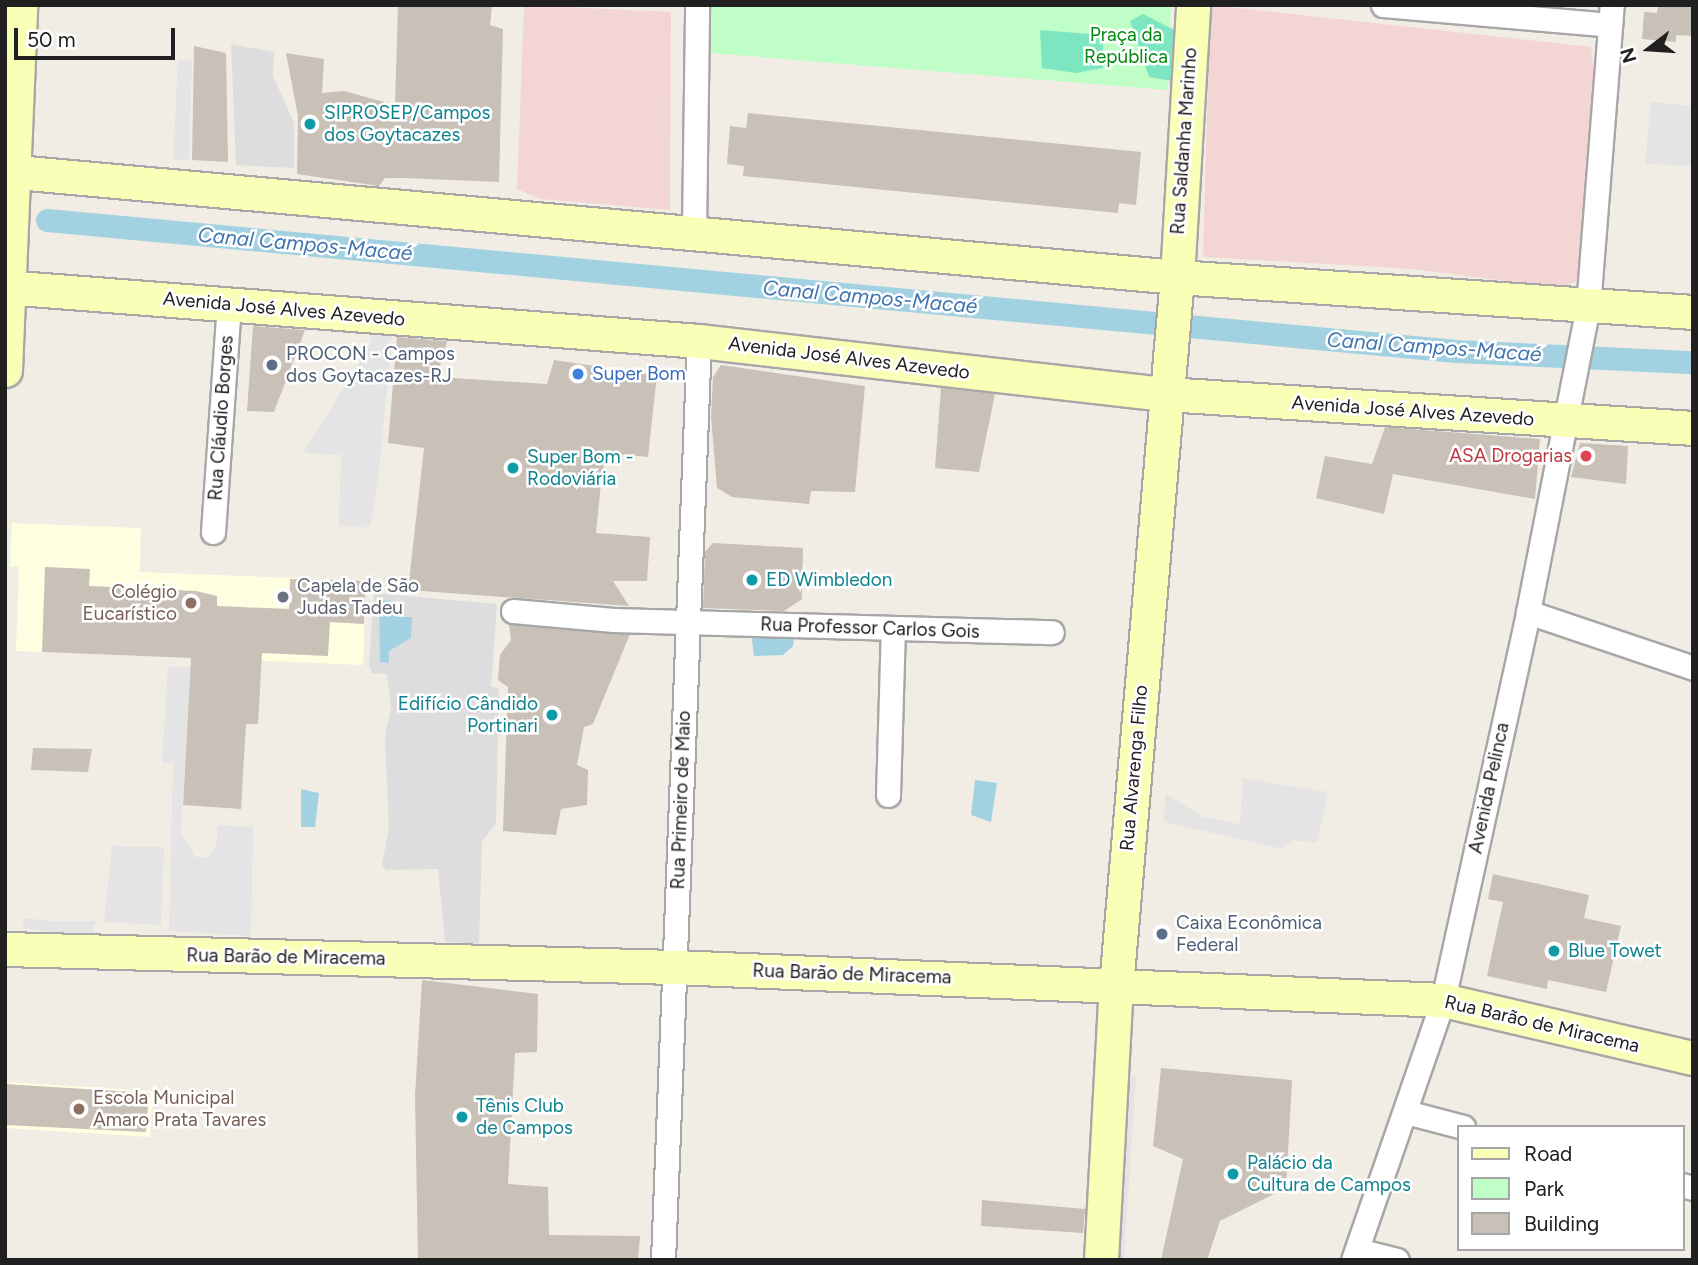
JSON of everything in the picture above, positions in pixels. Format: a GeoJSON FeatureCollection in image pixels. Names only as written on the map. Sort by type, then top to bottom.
{"type":"FeatureCollection","features":[{"type":"Feature","properties":{"kind":"main road"},"geometry":{"type":"LineString","coordinates":[[5,370],[9,181],[20,5]]}},
{"type":"Feature","properties":{"kind":"main road","name":"Rua Saldanha Marinho"},"geometry":{"type":"LineString","coordinates":[[1177,276],[1193,5]]}},
{"type":"Feature","properties":{"kind":"main road"},"geometry":{"type":"LineString","coordinates":[[9,181],[694,230],[1177,276],[1588,307],[1693,312]]}},
{"type":"Feature","properties":{"kind":"main road","name":"Rua Alvarenga Filho"},"geometry":{"type":"LineString","coordinates":[[1101,1260],[1116,986],[1177,276]]}},
{"type":"Feature","properties":{"kind":"main road","name":"Avenida José Alves Azevedo"},"geometry":{"type":"LineString","coordinates":[[6,286],[699,341],[1166,394],[1566,422],[1693,428]]}},
{"type":"Feature","properties":{"kind":"main road","name":"Rua Barão de Miracema"},"geometry":{"type":"LineString","coordinates":[[5,949],[675,967],[1443,1000],[1693,1058]]}},
{"type":"Feature","properties":{"kind":"street"},"geometry":{"type":"LineString","coordinates":[[694,230],[697,5]]}},
{"type":"Feature","properties":{"kind":"street"},"geometry":{"type":"LineString","coordinates":[[1383,5],[1611,15]]}},
{"type":"Feature","properties":{"kind":"street","name":"Avenida Pelinca"},"geometry":{"type":"LineString","coordinates":[[1355,1255],[1443,1000],[1528,612],[1588,307],[1611,15]]}},
{"type":"Feature","properties":{"kind":"street","name":"Rua Cláudio Borges"},"geometry":{"type":"LineString","coordinates":[[213,532],[229,303]]}},
{"type":"Feature","properties":{"kind":"street","name":"Rua Primeiro de Maio"},"geometry":{"type":"LineString","coordinates":[[663,1260],[699,341]]}},
{"type":"Feature","properties":{"kind":"street","name":"Rua Professor Carlos Gois"},"geometry":{"type":"LineString","coordinates":[[513,611],[688,622],[893,630],[1052,632]]}},
{"type":"Feature","properties":{"kind":"street"},"geometry":{"type":"LineString","coordinates":[[1528,612],[1693,668]]}},
{"type":"Feature","properties":{"kind":"street"},"geometry":{"type":"LineString","coordinates":[[888,795],[893,630]]}},
{"type":"Feature","properties":{"kind":"street"},"geometry":{"type":"LineString","coordinates":[[1406,1112],[1456,1125]]}},
{"type":"Feature","properties":{"kind":"street"},"geometry":{"type":"LineString","coordinates":[[1355,1255],[1397,1260]]}},
{"type":"Feature","properties":{"kind":"shaded area"},"geometry":{"type":"Polygon","coordinates":[[[524,5],[671,12],[670,210],[541,199],[517,189],[524,5]]]}},
{"type":"Feature","properties":{"kind":"shaded area"},"geometry":{"type":"Polygon","coordinates":[[[1210,5],[1591,47],[1594,77],[1577,281],[1558,288],[1413,269],[1203,257],[1210,5]]]}},
{"type":"Feature","properties":{"kind":"shaded area"},"geometry":{"type":"Polygon","coordinates":[[[231,44],[274,52],[273,76],[294,123],[294,168],[236,165],[231,44]]]}},
{"type":"Feature","properties":{"kind":"shaded area"},"geometry":{"type":"Polygon","coordinates":[[[178,60],[192,61],[189,160],[173,160],[178,60]]]}},
{"type":"Feature","properties":{"kind":"shaded area"},"geometry":{"type":"Polygon","coordinates":[[[1651,102],[1693,106],[1693,166],[1645,164],[1651,102]]]}},
{"type":"Feature","properties":{"kind":"shaded area"},"geometry":{"type":"Polygon","coordinates":[[[376,323],[393,326],[379,472],[371,525],[362,528],[339,525],[341,455],[303,453],[368,349],[376,323]]]}},
{"type":"Feature","properties":{"kind":"shaded area","name":"Colégio Eucarístico"},"geometry":{"type":"Polygon","coordinates":[[[12,523],[141,528],[140,572],[366,581],[363,665],[16,651],[19,567],[10,566],[12,523]]]}},
{"type":"Feature","properties":{"kind":"shaded area"},"geometry":{"type":"Polygon","coordinates":[[[374,593],[497,604],[491,686],[499,689],[496,823],[482,842],[479,944],[445,942],[438,869],[386,870],[382,865],[389,828],[385,737],[391,708],[387,674],[372,673],[369,664],[374,593]]]}},
{"type":"Feature","properties":{"kind":"shaded area"},"geometry":{"type":"Polygon","coordinates":[[[168,667],[190,667],[181,832],[195,857],[207,857],[216,847],[218,825],[253,827],[251,936],[169,931],[173,763],[162,763],[168,667]]]}},
{"type":"Feature","properties":{"kind":"shaded area"},"geometry":{"type":"Polygon","coordinates":[[[1243,778],[1328,792],[1317,843],[1292,840],[1283,849],[1164,822],[1165,793],[1203,817],[1240,824],[1243,778]]]}},
{"type":"Feature","properties":{"kind":"shaded area"},"geometry":{"type":"Polygon","coordinates":[[[112,846],[164,847],[161,925],[104,922],[112,846]]]}},
{"type":"Feature","properties":{"kind":"shaded area"},"geometry":{"type":"Polygon","coordinates":[[[24,918],[96,921],[92,934],[63,936],[23,927],[24,918]]]}},
{"type":"Feature","properties":{"kind":"shaded area"},"geometry":{"type":"Polygon","coordinates":[[[1125,1075],[1136,1076],[1124,1260],[1113,1260],[1125,1075]]]}},
{"type":"Feature","properties":{"kind":"shaded area","name":"Escola Municipal Amaro Prata Tavares"},"geometry":{"type":"Polygon","coordinates":[[[5,1082],[153,1091],[150,1137],[5,1128],[5,1082]]]}},
{"type":"Feature","properties":{"kind":"green space","name":"Praça da República"},"geometry":{"type":"Polygon","coordinates":[[[712,5],[1171,5],[1168,90],[710,53],[712,5]]]}},
{"type":"Feature","properties":{"kind":"green space"},"geometry":{"type":"Polygon","coordinates":[[[1143,14],[1180,33],[1178,73],[1172,81],[1149,77],[1130,21],[1143,14]]]}},
{"type":"Feature","properties":{"kind":"green space"},"geometry":{"type":"Polygon","coordinates":[[[1040,30],[1103,35],[1103,68],[1076,73],[1042,68],[1040,30]]]}},
{"type":"Feature","properties":{"kind":"water"},"geometry":{"type":"Polygon","coordinates":[[[379,600],[393,601],[400,617],[412,617],[411,638],[389,651],[389,663],[380,662],[379,600]]]}},
{"type":"Feature","properties":{"kind":"water"},"geometry":{"type":"Polygon","coordinates":[[[751,631],[795,633],[793,646],[783,655],[754,656],[751,631]]]}},
{"type":"Feature","properties":{"kind":"water"},"geometry":{"type":"Polygon","coordinates":[[[975,780],[997,783],[991,822],[971,815],[975,780]]]}},
{"type":"Feature","properties":{"kind":"water"},"geometry":{"type":"Polygon","coordinates":[[[301,789],[319,793],[315,827],[301,827],[301,789]]]}},
{"type":"Feature","properties":{"kind":"building"},"geometry":{"type":"Polygon","coordinates":[[[398,5],[492,5],[490,25],[503,29],[499,182],[385,178],[379,186],[297,174],[298,116],[286,53],[324,59],[322,93],[344,91],[395,105],[398,5]]]}},
{"type":"Feature","properties":{"kind":"building"},"geometry":{"type":"Polygon","coordinates":[[[1658,5],[1693,5],[1693,36],[1676,35],[1676,42],[1642,39],[1644,12],[1657,13],[1658,5]]]}},
{"type":"Feature","properties":{"kind":"building"},"geometry":{"type":"Polygon","coordinates":[[[194,46],[226,53],[228,162],[192,160],[194,46]]]}},
{"type":"Feature","properties":{"kind":"building"},"geometry":{"type":"Polygon","coordinates":[[[748,113],[1141,152],[1136,205],[1119,203],[1118,213],[743,176],[744,166],[727,164],[730,126],[746,128],[748,113]]]}},
{"type":"Feature","properties":{"kind":"building","name":"PROCON - Campos dos Goytacazes-RJ"},"geometry":{"type":"Polygon","coordinates":[[[253,326],[305,330],[274,412],[247,411],[253,326]]]}},
{"type":"Feature","properties":{"kind":"building","name":"Super Bom - Rodoviária"},"geometry":{"type":"Polygon","coordinates":[[[397,337],[447,341],[437,377],[547,384],[554,360],[657,375],[648,457],[606,453],[601,483],[596,533],[650,537],[647,581],[613,581],[629,606],[408,590],[424,448],[388,443],[397,337]]]}},
{"type":"Feature","properties":{"kind":"building"},"geometry":{"type":"Polygon","coordinates":[[[721,365],[865,386],[855,492],[811,491],[809,504],[732,497],[717,488],[711,416],[713,377],[721,365]]]}},
{"type":"Feature","properties":{"kind":"building"},"geometry":{"type":"Polygon","coordinates":[[[941,388],[995,394],[979,472],[935,468],[941,388]]]}},
{"type":"Feature","properties":{"kind":"building"},"geometry":{"type":"Polygon","coordinates":[[[1385,427],[1540,439],[1535,499],[1393,474],[1384,514],[1316,498],[1325,456],[1372,464],[1385,427]]]}},
{"type":"Feature","properties":{"kind":"building"},"geometry":{"type":"Polygon","coordinates":[[[1580,443],[1628,446],[1626,484],[1571,477],[1580,443]]]}},
{"type":"Feature","properties":{"kind":"building","name":"ED Wimbledon"},"geometry":{"type":"Polygon","coordinates":[[[713,543],[803,548],[802,599],[784,611],[703,608],[705,552],[713,543]]]}},
{"type":"Feature","properties":{"kind":"building"},"geometry":{"type":"Polygon","coordinates":[[[45,567],[90,569],[89,586],[196,591],[217,596],[217,606],[289,609],[290,579],[366,581],[364,624],[330,622],[328,656],[262,653],[258,724],[246,724],[241,809],[183,805],[191,658],[42,652],[45,567]]]}},
{"type":"Feature","properties":{"kind":"building","name":"Edifício Cândido Portinari"},"geometry":{"type":"Polygon","coordinates":[[[509,624],[630,634],[593,724],[584,727],[577,765],[588,770],[587,805],[561,809],[556,835],[503,831],[508,687],[498,680],[500,655],[511,640],[509,624]]]}},
{"type":"Feature","properties":{"kind":"building"},"geometry":{"type":"Polygon","coordinates":[[[33,748],[92,749],[88,772],[31,770],[33,748]]]}},
{"type":"Feature","properties":{"kind":"building","name":"Blue Towet"},"geometry":{"type":"Polygon","coordinates":[[[1493,874],[1589,895],[1584,918],[1621,926],[1606,992],[1548,980],[1547,989],[1487,976],[1503,902],[1488,899],[1493,874]]]}},
{"type":"Feature","properties":{"kind":"building","name":"Tênis Club de Campos"},"geometry":{"type":"Polygon","coordinates":[[[422,980],[538,994],[537,1052],[515,1053],[508,1184],[548,1187],[549,1235],[640,1236],[638,1260],[418,1260],[415,1096],[422,980]]]}},
{"type":"Feature","properties":{"kind":"building","name":"Palácio da Cultura de Campos"},"geometry":{"type":"Polygon","coordinates":[[[1161,1068],[1292,1080],[1286,1188],[1220,1221],[1207,1260],[1161,1260],[1183,1159],[1153,1146],[1161,1068]]]}},
{"type":"Feature","properties":{"kind":"building","name":"Escola Municipal Amaro Prata Tavares"},"geometry":{"type":"Polygon","coordinates":[[[5,1084],[149,1093],[146,1132],[5,1125],[5,1084]]]}},
{"type":"Feature","properties":{"kind":"building"},"geometry":{"type":"Polygon","coordinates":[[[982,1200],[1085,1209],[1083,1233],[981,1226],[982,1200]]]}},
{"type":"Feature","properties":{"kind":"waterway","name":"Canal Campos-Macaé"},"geometry":{"type":"LineString","coordinates":[[47,220],[1456,351],[1693,362]]}},
{"type":"Feature","properties":{"kind":"place","name":"SIPROSEP/Campos dos Goytacazes"},"geometry":{"type":"Point","coordinates":[310,124]}},
{"type":"Feature","properties":{"kind":"place","name":"PROCON - Campos dos Goytacazes-RJ"},"geometry":{"type":"Point","coordinates":[272,365]}},
{"type":"Feature","properties":{"kind":"place","name":"Super Bom"},"geometry":{"type":"Point","coordinates":[578,374]}},
{"type":"Feature","properties":{"kind":"place","name":"ASA Drogarias"},"geometry":{"type":"Point","coordinates":[1586,456]}},
{"type":"Feature","properties":{"kind":"place","name":"Super Bom - Rodoviária"},"geometry":{"type":"Point","coordinates":[513,468]}},
{"type":"Feature","properties":{"kind":"place","name":"ED Wimbledon"},"geometry":{"type":"Point","coordinates":[752,580]}},
{"type":"Feature","properties":{"kind":"place","name":"Capela de São Judas Tadeu"},"geometry":{"type":"Point","coordinates":[283,597]}},
{"type":"Feature","properties":{"kind":"place","name":"Colégio Eucarístico"},"geometry":{"type":"Point","coordinates":[191,603]}},
{"type":"Feature","properties":{"kind":"place","name":"Edifício Cândido Portinari"},"geometry":{"type":"Point","coordinates":[552,715]}},
{"type":"Feature","properties":{"kind":"place","name":"Caixa Econômica Federal"},"geometry":{"type":"Point","coordinates":[1162,934]}},
{"type":"Feature","properties":{"kind":"place","name":"Blue Towet"},"geometry":{"type":"Point","coordinates":[1554,951]}},
{"type":"Feature","properties":{"kind":"place","name":"Escola Municipal Amaro Prata Tavares"},"geometry":{"type":"Point","coordinates":[79,1109]}},
{"type":"Feature","properties":{"kind":"place","name":"Tênis Club de Campos"},"geometry":{"type":"Point","coordinates":[462,1117]}},
{"type":"Feature","properties":{"kind":"place","name":"Palácio da Cultura de Campos"},"geometry":{"type":"Point","coordinates":[1233,1174]}}]}
